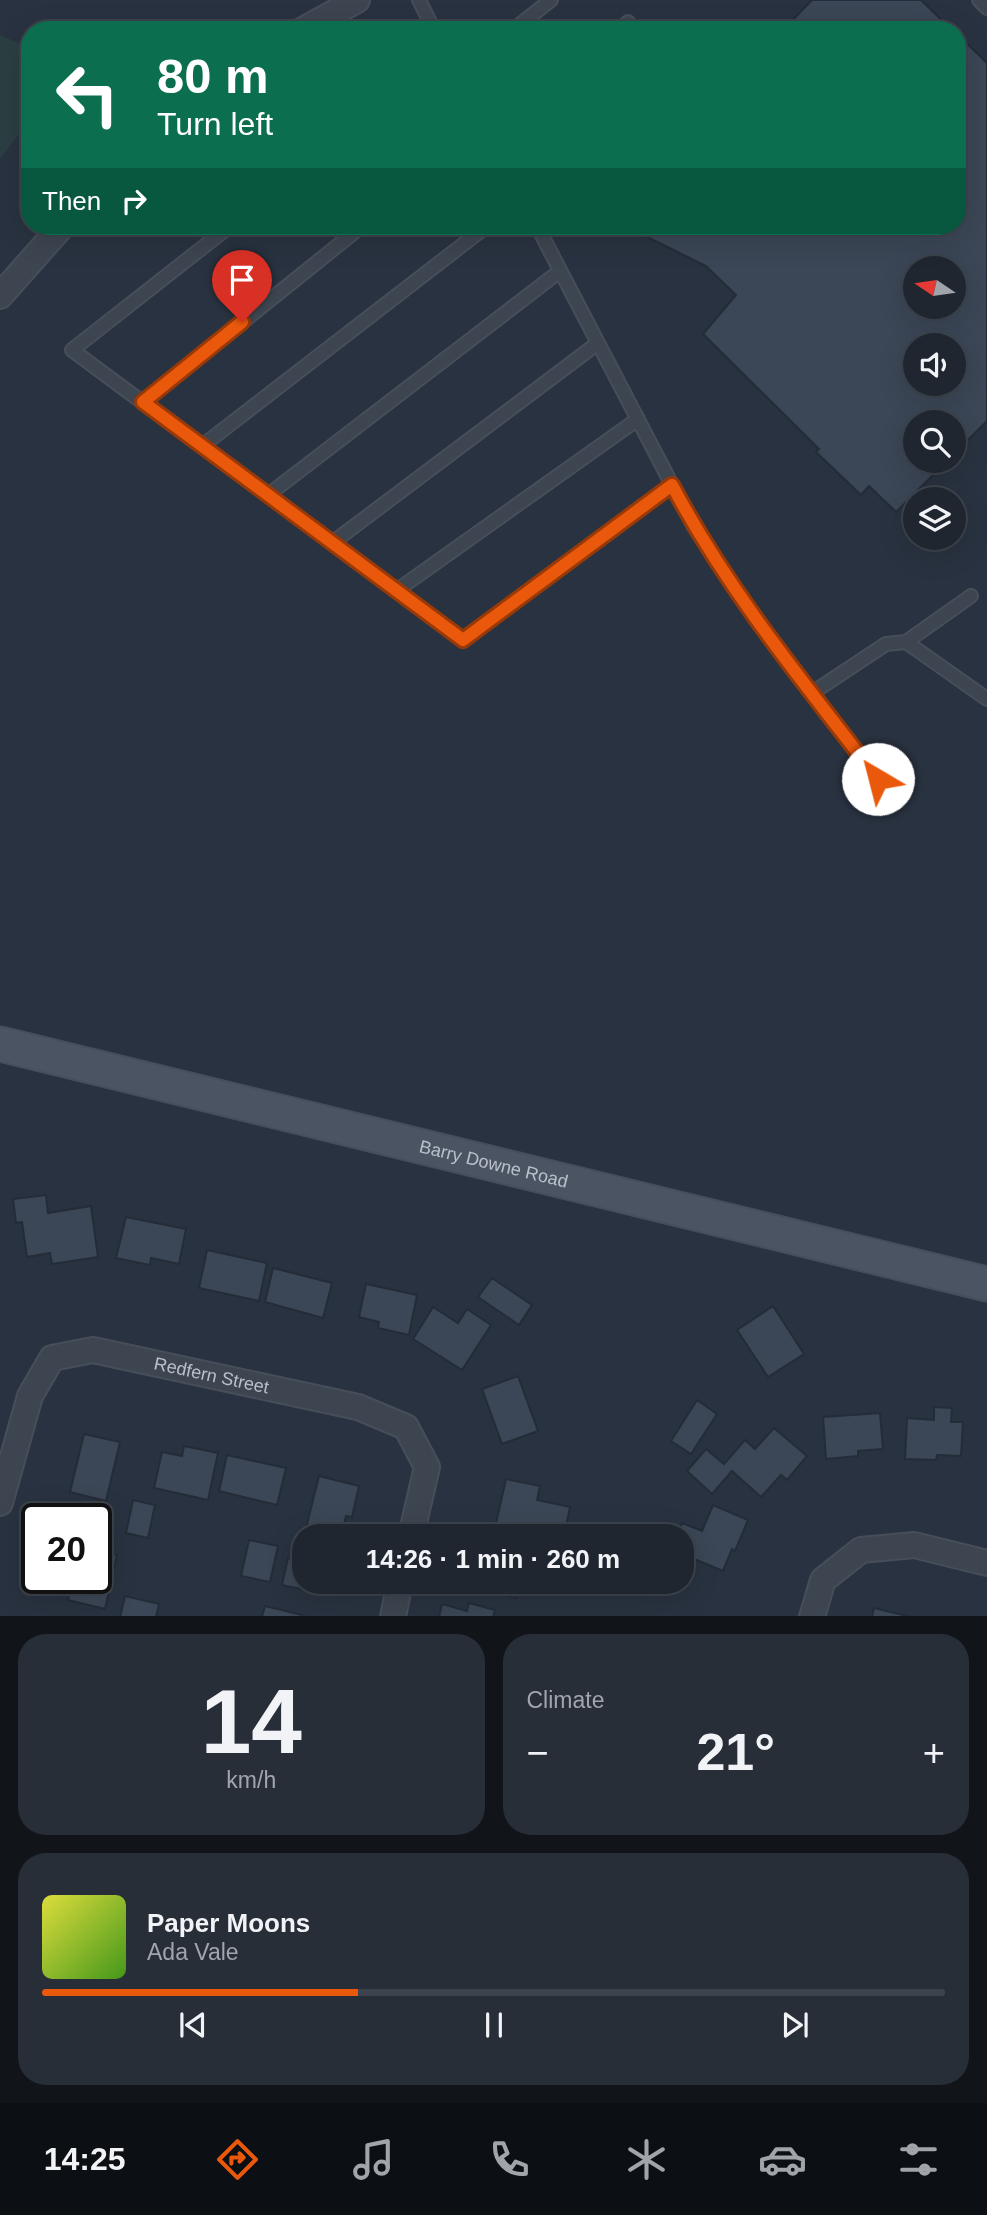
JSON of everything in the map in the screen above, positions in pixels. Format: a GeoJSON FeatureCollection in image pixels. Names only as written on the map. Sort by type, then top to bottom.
{"type":"FeatureCollection","features":[{"type":"Feature","properties":{"kind":"main road","name":"Barry Downe Road"},"geometry":{"type":"LineString","coordinates":[[0,1044],[987,1284]]}},
{"type":"Feature","properties":{"kind":"street"},"geometry":{"type":"LineString","coordinates":[[319,21],[357,0]]}},
{"type":"Feature","properties":{"kind":"street"},"geometry":{"type":"LineString","coordinates":[[0,296],[54,235]]}},
{"type":"Feature","properties":{"kind":"street","name":"Redfern Street"},"geometry":{"type":"LineString","coordinates":[[0,1503],[30,1396],[52,1358],[93,1350],[358,1407],[406,1427],[427,1466],[414,1524]]}},
{"type":"Feature","properties":{"kind":"street"},"geometry":{"type":"LineString","coordinates":[[812,1616],[823,1580],[860,1550],[914,1545],[987,1563]]}},
{"type":"Feature","properties":{"kind":"street"},"geometry":{"type":"LineString","coordinates":[[393,1616],[398,1594]]}},
{"type":"Feature","properties":{"kind":"lane"},"geometry":{"type":"LineString","coordinates":[[419,0],[430,21]]}},
{"type":"Feature","properties":{"kind":"lane"},"geometry":{"type":"LineString","coordinates":[[524,21],[551,0]]}},
{"type":"Feature","properties":{"kind":"lane"},"geometry":{"type":"LineString","coordinates":[[979,0],[987,8]]}},
{"type":"Feature","properties":{"kind":"lane"},"geometry":{"type":"LineString","coordinates":[[218,235],[72,349],[463,640],[672,485]]}},
{"type":"Feature","properties":{"kind":"lane"},"geometry":{"type":"LineString","coordinates":[[143,402],[351,235]]}},
{"type":"Feature","properties":{"kind":"lane"},"geometry":{"type":"LineString","coordinates":[[202,446],[475,235]]}},
{"type":"Feature","properties":{"kind":"lane"},"geometry":{"type":"LineString","coordinates":[[542,235],[694,527],[761,626],[878,779]]}},
{"type":"Feature","properties":{"kind":"lane"},"geometry":{"type":"LineString","coordinates":[[268,495],[560,271]]}},
{"type":"Feature","properties":{"kind":"lane"},"geometry":{"type":"LineString","coordinates":[[332,543],[598,343]]}},
{"type":"Feature","properties":{"kind":"lane"},"geometry":{"type":"LineString","coordinates":[[396,590],[638,419]]}},
{"type":"Feature","properties":{"kind":"lane"},"geometry":{"type":"LineString","coordinates":[[812,693],[886,644],[906,642],[971,596]]}},
{"type":"Feature","properties":{"kind":"lane"},"geometry":{"type":"LineString","coordinates":[[906,642],[984,693]]}},
{"type":"Feature","properties":{"kind":"shaded area"},"geometry":{"type":"Polygon","coordinates":[[[0,35],[21,44],[21,131],[0,159],[0,35]]]}},
{"type":"Feature","properties":{"kind":"building"},"geometry":{"type":"Polygon","coordinates":[[[812,0],[921,0],[943,21],[792,21],[812,0]]]}},
{"type":"Feature","properties":{"kind":"building"},"geometry":{"type":"Polygon","coordinates":[[[966,43],[987,63],[987,421],[966,442],[966,410],[903,410],[903,473],[935,473],[921,487],[903,487],[903,505],[896,512],[869,486],[861,495],[816,452],[819,449],[703,334],[736,295],[706,266],[643,235],[966,235],[966,43]]]}},
{"type":"Feature","properties":{"kind":"building"},"geometry":{"type":"Polygon","coordinates":[[[46,1195],[48,1213],[91,1206],[98,1257],[52,1264],[50,1253],[27,1257],[22,1222],[16,1223],[13,1199],[46,1195]]]}},
{"type":"Feature","properties":{"kind":"building"},"geometry":{"type":"Polygon","coordinates":[[[126,1217],[186,1229],[179,1264],[151,1258],[150,1265],[116,1258],[126,1217]]]}},
{"type":"Feature","properties":{"kind":"building"},"geometry":{"type":"Polygon","coordinates":[[[207,1250],[267,1263],[259,1301],[199,1288],[207,1250]]]}},
{"type":"Feature","properties":{"kind":"building"},"geometry":{"type":"Polygon","coordinates":[[[273,1268],[332,1283],[323,1318],[265,1302],[273,1268]]]}},
{"type":"Feature","properties":{"kind":"building"},"geometry":{"type":"Polygon","coordinates":[[[492,1278],[532,1305],[519,1325],[478,1297],[492,1278]]]}},
{"type":"Feature","properties":{"kind":"building"},"geometry":{"type":"Polygon","coordinates":[[[366,1284],[417,1295],[409,1335],[378,1328],[379,1322],[359,1317],[366,1284]]]}},
{"type":"Feature","properties":{"kind":"building"},"geometry":{"type":"Polygon","coordinates":[[[773,1306],[804,1354],[768,1377],[737,1330],[773,1306]]]}},
{"type":"Feature","properties":{"kind":"building"},"geometry":{"type":"Polygon","coordinates":[[[433,1307],[458,1323],[467,1309],[491,1325],[462,1370],[413,1339],[433,1307]]]}},
{"type":"Feature","properties":{"kind":"building"},"geometry":{"type":"Polygon","coordinates":[[[518,1376],[538,1431],[502,1444],[482,1389],[518,1376]]]}},
{"type":"Feature","properties":{"kind":"building"},"geometry":{"type":"Polygon","coordinates":[[[697,1400],[717,1414],[691,1454],[671,1441],[697,1400]]]}},
{"type":"Feature","properties":{"kind":"building"},"geometry":{"type":"Polygon","coordinates":[[[934,1407],[952,1408],[951,1422],[963,1422],[961,1456],[937,1455],[936,1460],[905,1459],[907,1418],[934,1420],[934,1407]]]}},
{"type":"Feature","properties":{"kind":"building"},"geometry":{"type":"Polygon","coordinates":[[[880,1413],[883,1449],[858,1451],[858,1456],[826,1459],[823,1417],[880,1413]]]}},
{"type":"Feature","properties":{"kind":"building"},"geometry":{"type":"Polygon","coordinates":[[[774,1428],[807,1456],[787,1480],[781,1475],[761,1497],[732,1471],[712,1494],[687,1471],[706,1449],[724,1464],[745,1440],[755,1449],[774,1428]]]}},
{"type":"Feature","properties":{"kind":"building"},"geometry":{"type":"Polygon","coordinates":[[[84,1434],[120,1442],[106,1501],[70,1492],[84,1434]]]}},
{"type":"Feature","properties":{"kind":"building"},"geometry":{"type":"Polygon","coordinates":[[[184,1446],[218,1453],[208,1500],[154,1488],[162,1452],[182,1456],[184,1446]]]}},
{"type":"Feature","properties":{"kind":"building"},"geometry":{"type":"Polygon","coordinates":[[[227,1455],[286,1468],[277,1505],[219,1491],[227,1455]]]}},
{"type":"Feature","properties":{"kind":"building"},"geometry":{"type":"Polygon","coordinates":[[[319,1476],[359,1486],[352,1517],[346,1516],[344,1524],[307,1524],[319,1476]]]}},
{"type":"Feature","properties":{"kind":"building"},"geometry":{"type":"Polygon","coordinates":[[[506,1479],[540,1486],[537,1500],[570,1507],[566,1524],[496,1524],[506,1479]]]}},
{"type":"Feature","properties":{"kind":"building"},"geometry":{"type":"Polygon","coordinates":[[[133,1500],[155,1505],[148,1538],[126,1533],[133,1500]]]}},
{"type":"Feature","properties":{"kind":"building"},"geometry":{"type":"Polygon","coordinates":[[[713,1505],[748,1520],[723,1571],[694,1559],[694,1528],[702,1531],[713,1505]]]}},
{"type":"Feature","properties":{"kind":"building"},"geometry":{"type":"Polygon","coordinates":[[[249,1540],[278,1546],[270,1582],[241,1576],[249,1540]]]}},
{"type":"Feature","properties":{"kind":"building"},"geometry":{"type":"Polygon","coordinates":[[[112,1554],[117,1555],[112,1578],[112,1554]]]}},
{"type":"Feature","properties":{"kind":"building"},"geometry":{"type":"Polygon","coordinates":[[[288,1558],[292,1559],[292,1587],[282,1585],[288,1558]]]}},
{"type":"Feature","properties":{"kind":"building"},"geometry":{"type":"Polygon","coordinates":[[[69,1594],[108,1594],[105,1609],[68,1600],[69,1594]]]}},
{"type":"Feature","properties":{"kind":"building"},"geometry":{"type":"Polygon","coordinates":[[[500,1594],[517,1594],[516,1598],[500,1594]]]}},
{"type":"Feature","properties":{"kind":"building"},"geometry":{"type":"Polygon","coordinates":[[[125,1596],[159,1604],[156,1616],[120,1616],[125,1596]]]}},
{"type":"Feature","properties":{"kind":"building"},"geometry":{"type":"Polygon","coordinates":[[[469,1603],[495,1610],[493,1616],[439,1616],[442,1604],[467,1611],[469,1603]]]}},
{"type":"Feature","properties":{"kind":"building"},"geometry":{"type":"Polygon","coordinates":[[[265,1606],[302,1615],[302,1616],[262,1616],[265,1606]]]}},
{"type":"Feature","properties":{"kind":"building"},"geometry":{"type":"Polygon","coordinates":[[[874,1608],[907,1616],[872,1616],[874,1608]]]}},
{"type":"Feature","properties":{"kind":"route"},"geometry":{"type":"LineString","coordinates":[[242,322],[143,402],[463,640],[672,485],[694,527],[761,626],[878,779]]}}]}
